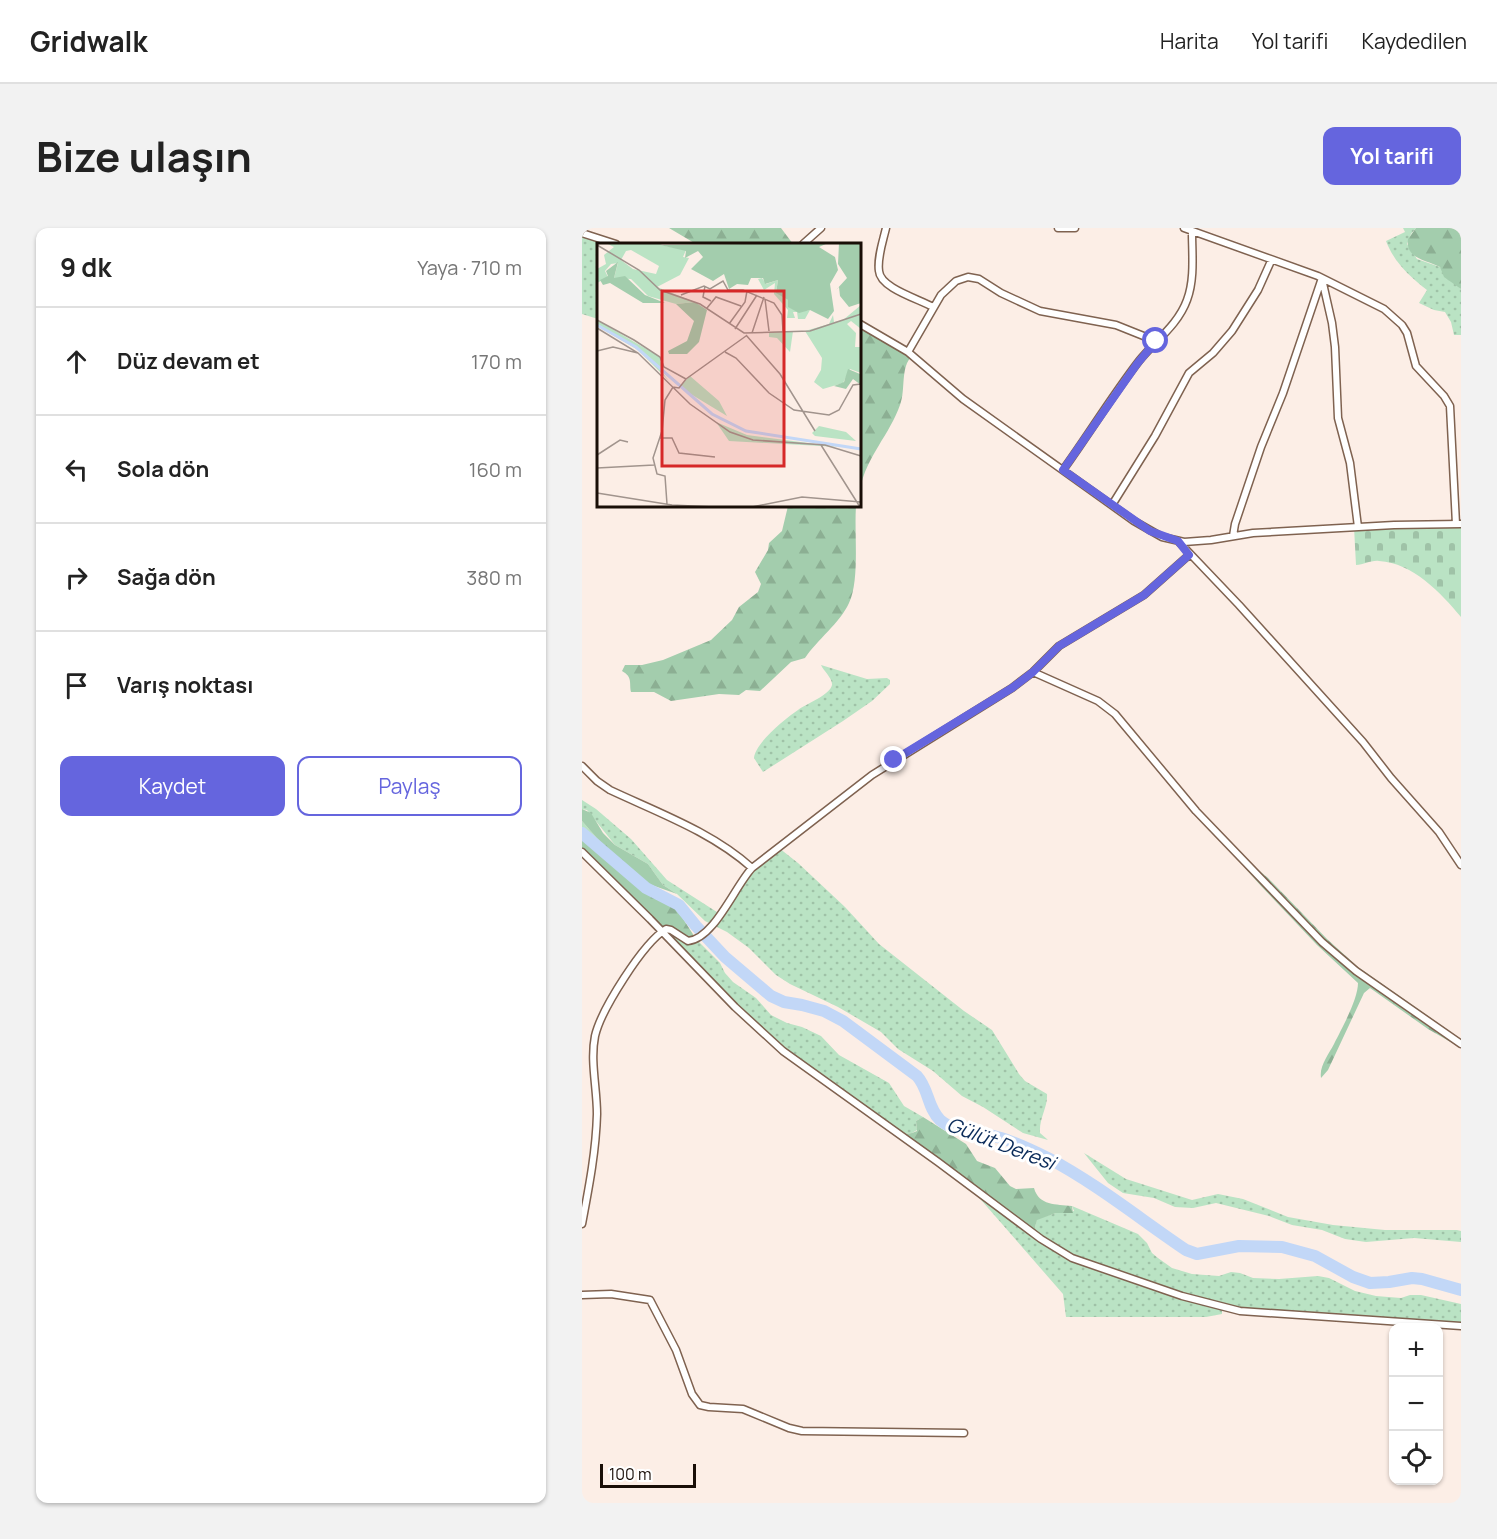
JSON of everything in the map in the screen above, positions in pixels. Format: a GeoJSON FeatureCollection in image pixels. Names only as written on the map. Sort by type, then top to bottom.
{"type":"FeatureCollection","features":[{"type":"Feature","properties":{"kind":"street"},"geometry":{"type":"LineString","coordinates":[[804,243],[821,228]]}},
{"type":"Feature","properties":{"kind":"street"},"geometry":{"type":"LineString","coordinates":[[886,228],[878,268],[880,277],[889,286],[933,307]]}},
{"type":"Feature","properties":{"kind":"street"},"geometry":{"type":"LineString","coordinates":[[1058,228],[1075,228]]}},
{"type":"Feature","properties":{"kind":"street"},"geometry":{"type":"LineString","coordinates":[[861,325],[908,352],[963,399],[1150,531],[1178,541],[1196,542],[1253,533],[1459,524],[1450,406],[1444,396],[1421,374],[1416,366],[1407,333],[1395,317],[1384,309],[1322,278],[1184,228]]}},
{"type":"Feature","properties":{"kind":"street"},"geometry":{"type":"LineString","coordinates":[[1063,470],[1137,364],[1170,328],[1186,303],[1191,280],[1192,231]]}},
{"type":"Feature","properties":{"kind":"street"},"geometry":{"type":"LineString","coordinates":[[582,233],[613,243]]}},
{"type":"Feature","properties":{"kind":"street"},"geometry":{"type":"LineString","coordinates":[[1112,505],[1155,436],[1189,373],[1213,353],[1228,336],[1258,290],[1270,261]]}},
{"type":"Feature","properties":{"kind":"street"},"geometry":{"type":"LineString","coordinates":[[908,352],[941,295],[963,278],[974,277],[1040,311],[1116,325],[1156,341]]}},
{"type":"Feature","properties":{"kind":"street"},"geometry":{"type":"LineString","coordinates":[[1322,278],[1335,347],[1338,418],[1350,463],[1358,527]]}},
{"type":"Feature","properties":{"kind":"street"},"geometry":{"type":"LineString","coordinates":[[1233,536],[1261,447],[1283,393],[1322,278]]}},
{"type":"Feature","properties":{"kind":"street"},"geometry":{"type":"LineString","coordinates":[[1178,541],[1363,742],[1390,778],[1439,832],[1461,865]]}},
{"type":"Feature","properties":{"kind":"street"},"geometry":{"type":"LineString","coordinates":[[582,1224],[597,1123],[594,1051],[597,1030],[633,964],[662,931],[671,930],[688,940],[699,937],[713,923],[739,883],[752,868],[872,775],[1012,688],[1033,672],[1059,646],[1144,595],[1189,555]]}},
{"type":"Feature","properties":{"kind":"street"},"geometry":{"type":"LineString","coordinates":[[1033,672],[1098,701],[1115,714],[1196,811],[1322,942],[1356,970],[1461,1044]]}},
{"type":"Feature","properties":{"kind":"street"},"geometry":{"type":"LineString","coordinates":[[582,766],[610,790],[709,837],[752,868]]}},
{"type":"Feature","properties":{"kind":"street"},"geometry":{"type":"LineString","coordinates":[[582,852],[735,1007],[783,1052],[938,1162],[1036,1236],[1072,1258],[1182,1296],[1240,1311],[1461,1326]]}},
{"type":"Feature","properties":{"kind":"street"},"geometry":{"type":"LineString","coordinates":[[582,1294],[611,1294],[650,1300],[676,1350],[692,1394],[700,1405],[743,1409],[802,1431],[964,1433]]}},
{"type":"Feature","properties":{"kind":"green space"},"geometry":{"type":"Polygon","coordinates":[[[669,228],[781,228],[792,243],[694,243],[669,228]]]}},
{"type":"Feature","properties":{"kind":"green space"},"geometry":{"type":"Polygon","coordinates":[[[1403,228],[1416,228],[1407,244],[1417,259],[1440,267],[1461,289],[1461,335],[1454,335],[1451,322],[1445,312],[1419,303],[1427,290],[1403,268],[1389,249],[1386,241],[1405,232],[1403,228]]]}},
{"type":"Feature","properties":{"kind":"green space"},"geometry":{"type":"Polygon","coordinates":[[[1416,228],[1461,228],[1461,289],[1444,277],[1440,267],[1418,258],[1410,251],[1408,239],[1416,228]]]}},
{"type":"Feature","properties":{"kind":"green space"},"geometry":{"type":"Polygon","coordinates":[[[582,233],[613,243],[597,243],[597,319],[582,314],[582,233]]]}},
{"type":"Feature","properties":{"kind":"green space"},"geometry":{"type":"Polygon","coordinates":[[[861,325],[912,356],[906,366],[902,399],[896,416],[863,477],[861,485],[861,325]]]}},
{"type":"Feature","properties":{"kind":"green space"},"geometry":{"type":"Polygon","coordinates":[[[788,507],[856,507],[856,569],[849,603],[805,658],[791,662],[760,691],[746,690],[739,695],[719,694],[671,701],[654,692],[631,692],[629,678],[622,671],[625,665],[642,665],[663,660],[711,640],[732,620],[739,607],[758,592],[761,584],[755,572],[768,550],[769,543],[782,531],[788,507]]]}},
{"type":"Feature","properties":{"kind":"green space"},"geometry":{"type":"Polygon","coordinates":[[[1461,524],[1461,617],[1435,589],[1415,573],[1403,567],[1379,561],[1356,565],[1354,527],[1461,524]]]}},
{"type":"Feature","properties":{"kind":"green space"},"geometry":{"type":"Polygon","coordinates":[[[821,665],[867,679],[887,678],[890,684],[872,701],[763,772],[754,758],[765,738],[793,714],[830,689],[831,680],[821,665]]]}},
{"type":"Feature","properties":{"kind":"green space"},"geometry":{"type":"Polygon","coordinates":[[[582,800],[631,839],[667,880],[720,914],[739,883],[779,848],[845,907],[879,944],[964,1011],[992,1030],[1025,1081],[1047,1094],[1040,1133],[1048,1140],[1023,1133],[962,1096],[933,1071],[898,1049],[881,1032],[776,975],[749,948],[727,932],[705,921],[677,894],[663,885],[648,864],[615,845],[587,810],[582,809],[582,800]]]}},
{"type":"Feature","properties":{"kind":"green space"},"geometry":{"type":"Polygon","coordinates":[[[582,809],[591,813],[603,833],[615,845],[648,864],[663,885],[677,894],[646,883],[609,852],[582,821],[582,809]]]}},
{"type":"Feature","properties":{"kind":"green space"},"geometry":{"type":"Polygon","coordinates":[[[582,821],[609,852],[650,885],[646,887],[645,892],[582,837],[582,821]]]}},
{"type":"Feature","properties":{"kind":"green space"},"geometry":{"type":"Polygon","coordinates":[[[582,837],[631,882],[645,892],[671,904],[696,939],[662,931],[582,852],[582,837]]]}},
{"type":"Feature","properties":{"kind":"green space"},"geometry":{"type":"Polygon","coordinates":[[[1238,853],[1268,878],[1327,939],[1358,967],[1461,1039],[1461,1048],[1428,1029],[1370,988],[1364,993],[1328,1070],[1321,1078],[1323,1065],[1349,1014],[1358,983],[1317,945],[1261,886],[1245,868],[1238,853]]]}},
{"type":"Feature","properties":{"kind":"green space"},"geometry":{"type":"Polygon","coordinates":[[[666,929],[696,939],[720,963],[733,982],[756,998],[771,1015],[821,1036],[839,1055],[889,1083],[904,1106],[923,1117],[916,1121],[917,1130],[899,1135],[783,1051],[662,931],[666,929]]]}},
{"type":"Feature","properties":{"kind":"green space"},"geometry":{"type":"Polygon","coordinates":[[[923,1117],[966,1144],[977,1161],[995,1168],[1010,1186],[1016,1189],[1034,1188],[1036,1194],[1044,1201],[1072,1206],[1073,1213],[1056,1213],[1037,1220],[1035,1227],[1037,1236],[899,1135],[917,1131],[916,1121],[923,1117]]]}},
{"type":"Feature","properties":{"kind":"green space"},"geometry":{"type":"Polygon","coordinates":[[[1084,1153],[1126,1179],[1192,1200],[1218,1194],[1243,1199],[1288,1217],[1333,1225],[1385,1230],[1457,1230],[1461,1231],[1461,1242],[1414,1238],[1366,1242],[1345,1239],[1322,1230],[1292,1225],[1269,1216],[1216,1203],[1193,1208],[1175,1207],[1154,1198],[1123,1193],[1108,1183],[1084,1153]]]}},
{"type":"Feature","properties":{"kind":"green space"},"geometry":{"type":"Polygon","coordinates":[[[968,1185],[1036,1235],[1037,1219],[1056,1213],[1074,1211],[1072,1206],[1138,1234],[1147,1243],[1152,1253],[1172,1268],[1192,1274],[1219,1276],[1231,1272],[1253,1278],[1318,1276],[1329,1278],[1355,1291],[1376,1296],[1401,1298],[1421,1295],[1461,1304],[1461,1326],[1222,1307],[1222,1314],[1206,1317],[1066,1317],[1063,1294],[968,1185]]]}},
{"type":"Feature","properties":{"kind":"waterway","name":"Gülüt Deresi"},"geometry":{"type":"LineString","coordinates":[[582,833],[646,888],[679,905],[725,957],[771,996],[784,1002],[824,1011],[843,1021],[917,1076],[940,1120],[960,1130],[1010,1141],[1048,1158],[1101,1190],[1186,1250],[1197,1254],[1239,1246],[1282,1247],[1315,1256],[1353,1277],[1370,1283],[1412,1278],[1461,1290]]}},
{"type":"Feature","properties":{"kind":"route"},"geometry":{"type":"LineString","coordinates":[[894,760],[1012,688],[1033,672],[1052,651],[1144,595],[1189,555],[1178,541],[1150,531],[1063,470],[1137,364],[1156,341]]}}]}
